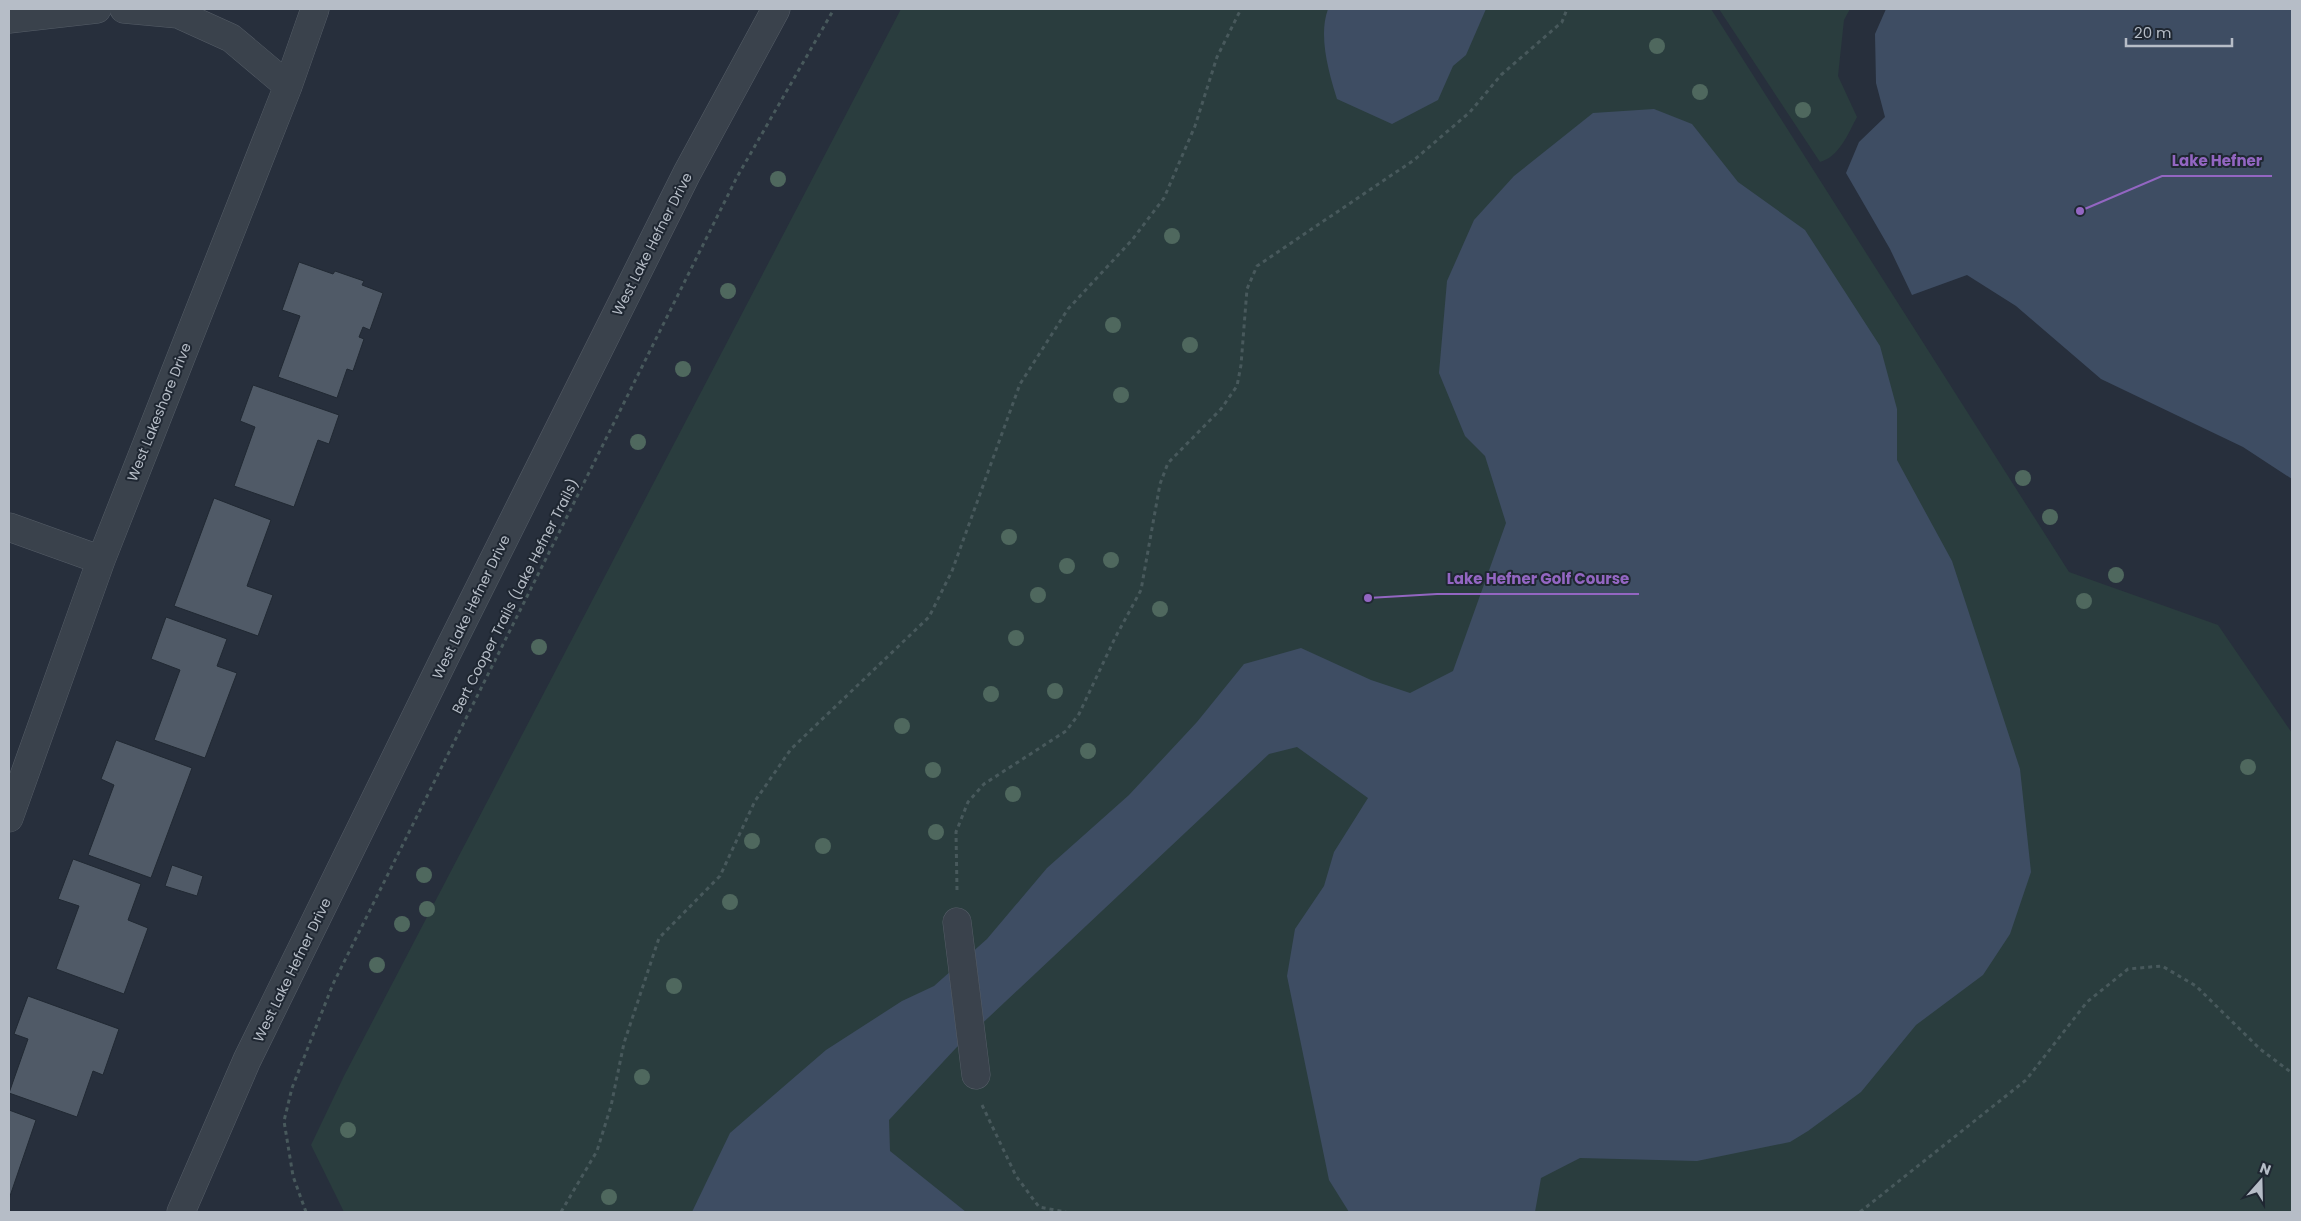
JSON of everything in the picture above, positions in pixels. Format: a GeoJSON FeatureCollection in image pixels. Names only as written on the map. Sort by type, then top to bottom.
{"type":"FeatureCollection","features":[{"type":"Feature","properties":{"kind":"street"},"geometry":{"type":"LineString","coordinates":[[9,19],[97,9]]}},
{"type":"Feature","properties":{"kind":"street"},"geometry":{"type":"LineString","coordinates":[[124,9],[178,14],[231,38],[288,86]]}},
{"type":"Feature","properties":{"kind":"street","name":"West Lakeshore Drive"},"geometry":{"type":"LineString","coordinates":[[9,818],[101,560],[288,86],[315,9]]}},
{"type":"Feature","properties":{"kind":"street","name":"West Lake Hefner Drive"},"geometry":{"type":"LineString","coordinates":[[181,1212],[247,1060],[448,651],[687,173],[776,9]]}},
{"type":"Feature","properties":{"kind":"street"},"geometry":{"type":"LineString","coordinates":[[9,527],[101,560]]}},
{"type":"Feature","properties":{"kind":"street"},"geometry":{"type":"LineString","coordinates":[[957,922],[976,1075]]}},
{"type":"Feature","properties":{"kind":"path","name":"Bert Cooper Trails (Lake Hefner Trails)"},"geometry":{"type":"LineString","coordinates":[[306,1212],[292,1176],[284,1121],[292,1088],[333,984],[737,177],[834,9]]}},
{"type":"Feature","properties":{"kind":"path"},"geometry":{"type":"LineString","coordinates":[[560,1212],[597,1151],[611,1106],[624,1043],[659,938],[720,876],[755,802],[791,749],[930,617],[952,571],[1020,384],[1068,309],[1132,240],[1164,198],[1195,126],[1217,57],[1241,9]]}},
{"type":"Feature","properties":{"kind":"path"},"geometry":{"type":"LineString","coordinates":[[957,922],[956,832],[968,802],[984,784],[1066,731],[1079,714],[1115,638],[1141,590],[1160,484],[1168,463],[1221,408],[1237,386],[1241,365],[1247,290],[1257,266],[1414,160],[1470,112],[1500,75],[1562,22],[1567,9]]}},
{"type":"Feature","properties":{"kind":"path"},"geometry":{"type":"LineString","coordinates":[[1860,1212],[2026,1080],[2087,1002],[2128,969],[2162,966],[2196,986],[2260,1049],[2292,1073]]}},
{"type":"Feature","properties":{"kind":"path"},"geometry":{"type":"LineString","coordinates":[[976,1075],[976,1094],[1016,1176],[1038,1206],[1066,1212]]}},
{"type":"Feature","properties":{"kind":"shaded area"},"geometry":{"type":"Polygon","coordinates":[[[901,9],[1711,9],[2069,572],[2218,625],[2292,733],[2292,1212],[344,1212],[311,1145],[344,1076],[901,9]]]}},
{"type":"Feature","properties":{"kind":"shaded area"},"geometry":{"type":"Polygon","coordinates":[[[1719,9],[1850,9],[1844,20],[1838,76],[1857,117],[1842,144],[1833,155],[1820,162],[1719,9]]]}},
{"type":"Feature","properties":{"kind":"water"},"geometry":{"type":"Polygon","coordinates":[[[1328,9],[1486,9],[1466,55],[1453,66],[1438,100],[1392,124],[1337,99],[1324,42],[1325,20],[1328,9]]]}},
{"type":"Feature","properties":{"kind":"water"},"geometry":{"type":"Polygon","coordinates":[[[1886,9],[2292,9],[2292,479],[2243,447],[2101,379],[2016,306],[1967,275],[1912,295],[1890,249],[1846,173],[1859,142],[1885,117],[1876,83],[1875,34],[1886,9]]]}},
{"type":"Feature","properties":{"kind":"water"},"geometry":{"type":"Polygon","coordinates":[[[1654,109],[1692,124],[1738,182],[1805,230],[1880,346],[1897,409],[1897,460],[1952,561],[2020,769],[2031,872],[2010,934],[1983,975],[1916,1025],[1861,1092],[1790,1142],[1697,1161],[1580,1158],[1541,1178],[1535,1212],[1349,1212],[1329,1180],[1287,976],[1295,929],[1324,886],[1334,852],[1368,798],[1297,747],[1269,754],[956,1048],[889,1120],[890,1151],[966,1212],[692,1212],[730,1133],[826,1050],[902,1001],[934,986],[987,939],[1047,868],[1129,795],[1197,722],[1244,664],[1301,648],[1371,680],[1410,693],[1453,671],[1506,523],[1485,456],[1465,436],[1439,373],[1447,281],[1474,220],[1514,176],[1593,113],[1654,109]]]}},
{"type":"Feature","properties":{"kind":"building"},"geometry":{"type":"Polygon","coordinates":[[[299,262],[333,274],[335,271],[364,281],[362,285],[383,293],[370,330],[363,327],[359,337],[364,339],[353,371],[347,369],[337,398],[278,377],[300,316],[282,310],[299,262]]]}},
{"type":"Feature","properties":{"kind":"building"},"geometry":{"type":"Polygon","coordinates":[[[253,385],[339,415],[329,444],[318,440],[294,507],[234,486],[255,427],[240,421],[253,385]]]}},
{"type":"Feature","properties":{"kind":"building"},"geometry":{"type":"Polygon","coordinates":[[[214,498],[271,520],[247,586],[273,595],[258,636],[174,606],[214,498]]]}},
{"type":"Feature","properties":{"kind":"building"},"geometry":{"type":"Polygon","coordinates":[[[166,617],[227,639],[217,666],[237,673],[205,758],[154,740],[180,670],[151,659],[166,617]]]}},
{"type":"Feature","properties":{"kind":"building"},"geometry":{"type":"Polygon","coordinates":[[[116,740],[192,768],[151,878],[88,855],[114,785],[101,779],[116,740]]]}},
{"type":"Feature","properties":{"kind":"building"},"geometry":{"type":"Polygon","coordinates":[[[73,859],[141,884],[128,920],[148,928],[124,994],[56,969],[79,906],[58,899],[73,859]]]}},
{"type":"Feature","properties":{"kind":"building"},"geometry":{"type":"Polygon","coordinates":[[[172,865],[203,876],[197,896],[165,886],[172,865]]]}},
{"type":"Feature","properties":{"kind":"building"},"geometry":{"type":"Polygon","coordinates":[[[28,996],[119,1029],[103,1075],[93,1071],[77,1117],[9,1093],[28,1039],[14,1034],[28,996]]]}},
{"type":"Feature","properties":{"kind":"building"},"geometry":{"type":"Polygon","coordinates":[[[9,1110],[36,1120],[9,1199],[9,1110]]]}},
{"type":"Feature","properties":{"kind":"place","name":"Lake Hefner"},"geometry":{"type":"Point","coordinates":[2080,211]}},
{"type":"Feature","properties":{"kind":"place","name":"Lake Hefner Golf Course"},"geometry":{"type":"Point","coordinates":[1368,598]}}]}
